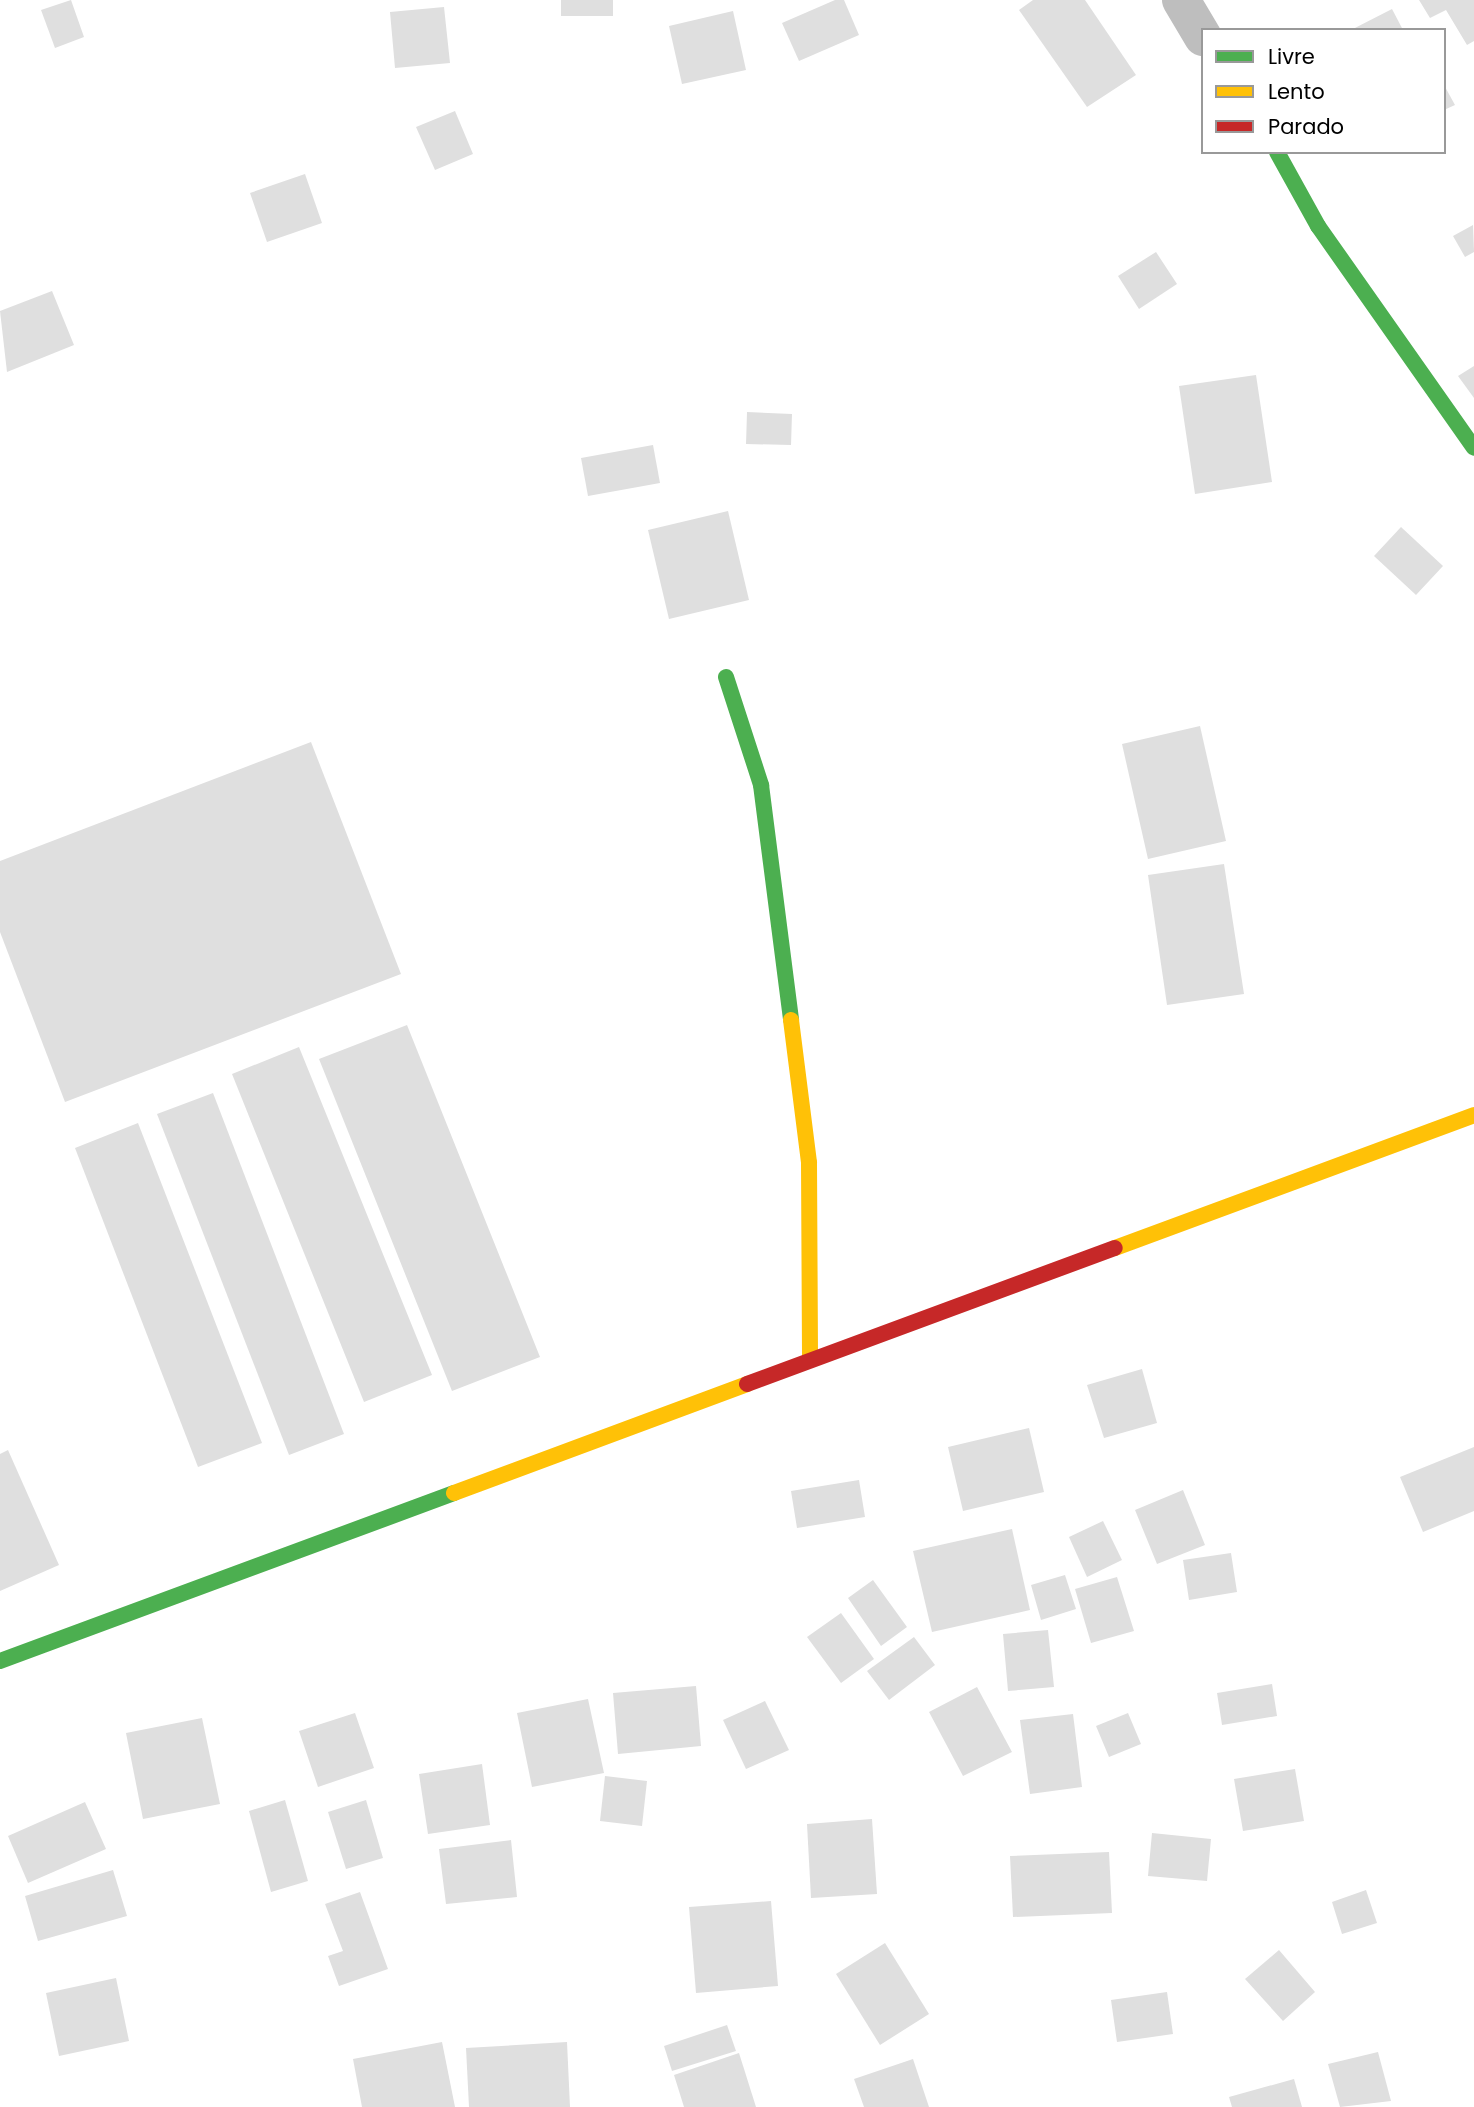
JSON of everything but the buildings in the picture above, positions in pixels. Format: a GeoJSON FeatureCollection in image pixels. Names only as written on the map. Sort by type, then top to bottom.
{"type":"FeatureCollection","features":[{"type":"Feature","properties":{"kind":"street"},"geometry":{"type":"LineString","coordinates":[[1181,0],[1201,34]]}},
{"type":"Feature","properties":{"kind":"street"},"geometry":{"type":"LineString","coordinates":[[1278,154],[1318,226],[1474,448]]}},
{"type":"Feature","properties":{"kind":"street"},"geometry":{"type":"LineString","coordinates":[[726,677],[761,785],[802,1108],[810,1360]]}},
{"type":"Feature","properties":{"kind":"street"},"geometry":{"type":"LineString","coordinates":[[0,1661],[1474,1115]]}},
{"type":"Feature","properties":{"kind":"traffic: fast"},"geometry":{"type":"LineString","coordinates":[[1278,154],[1318,226],[1474,448]]}},
{"type":"Feature","properties":{"kind":"traffic: fast"},"geometry":{"type":"LineString","coordinates":[[726,677],[761,785],[791,1020]]}},
{"type":"Feature","properties":{"kind":"traffic: fast"},"geometry":{"type":"LineString","coordinates":[[0,1661],[454,1493]]}},
{"type":"Feature","properties":{"kind":"traffic: slow"},"geometry":{"type":"LineString","coordinates":[[791,1020],[809,1163],[810,1360]]}},
{"type":"Feature","properties":{"kind":"traffic: slow"},"geometry":{"type":"LineString","coordinates":[[1115,1248],[1474,1115]]}},
{"type":"Feature","properties":{"kind":"traffic: slow"},"geometry":{"type":"LineString","coordinates":[[454,1493],[747,1384]]}},
{"type":"Feature","properties":{"kind":"traffic: jam"},"geometry":{"type":"LineString","coordinates":[[747,1384],[1115,1248]]}}]}
